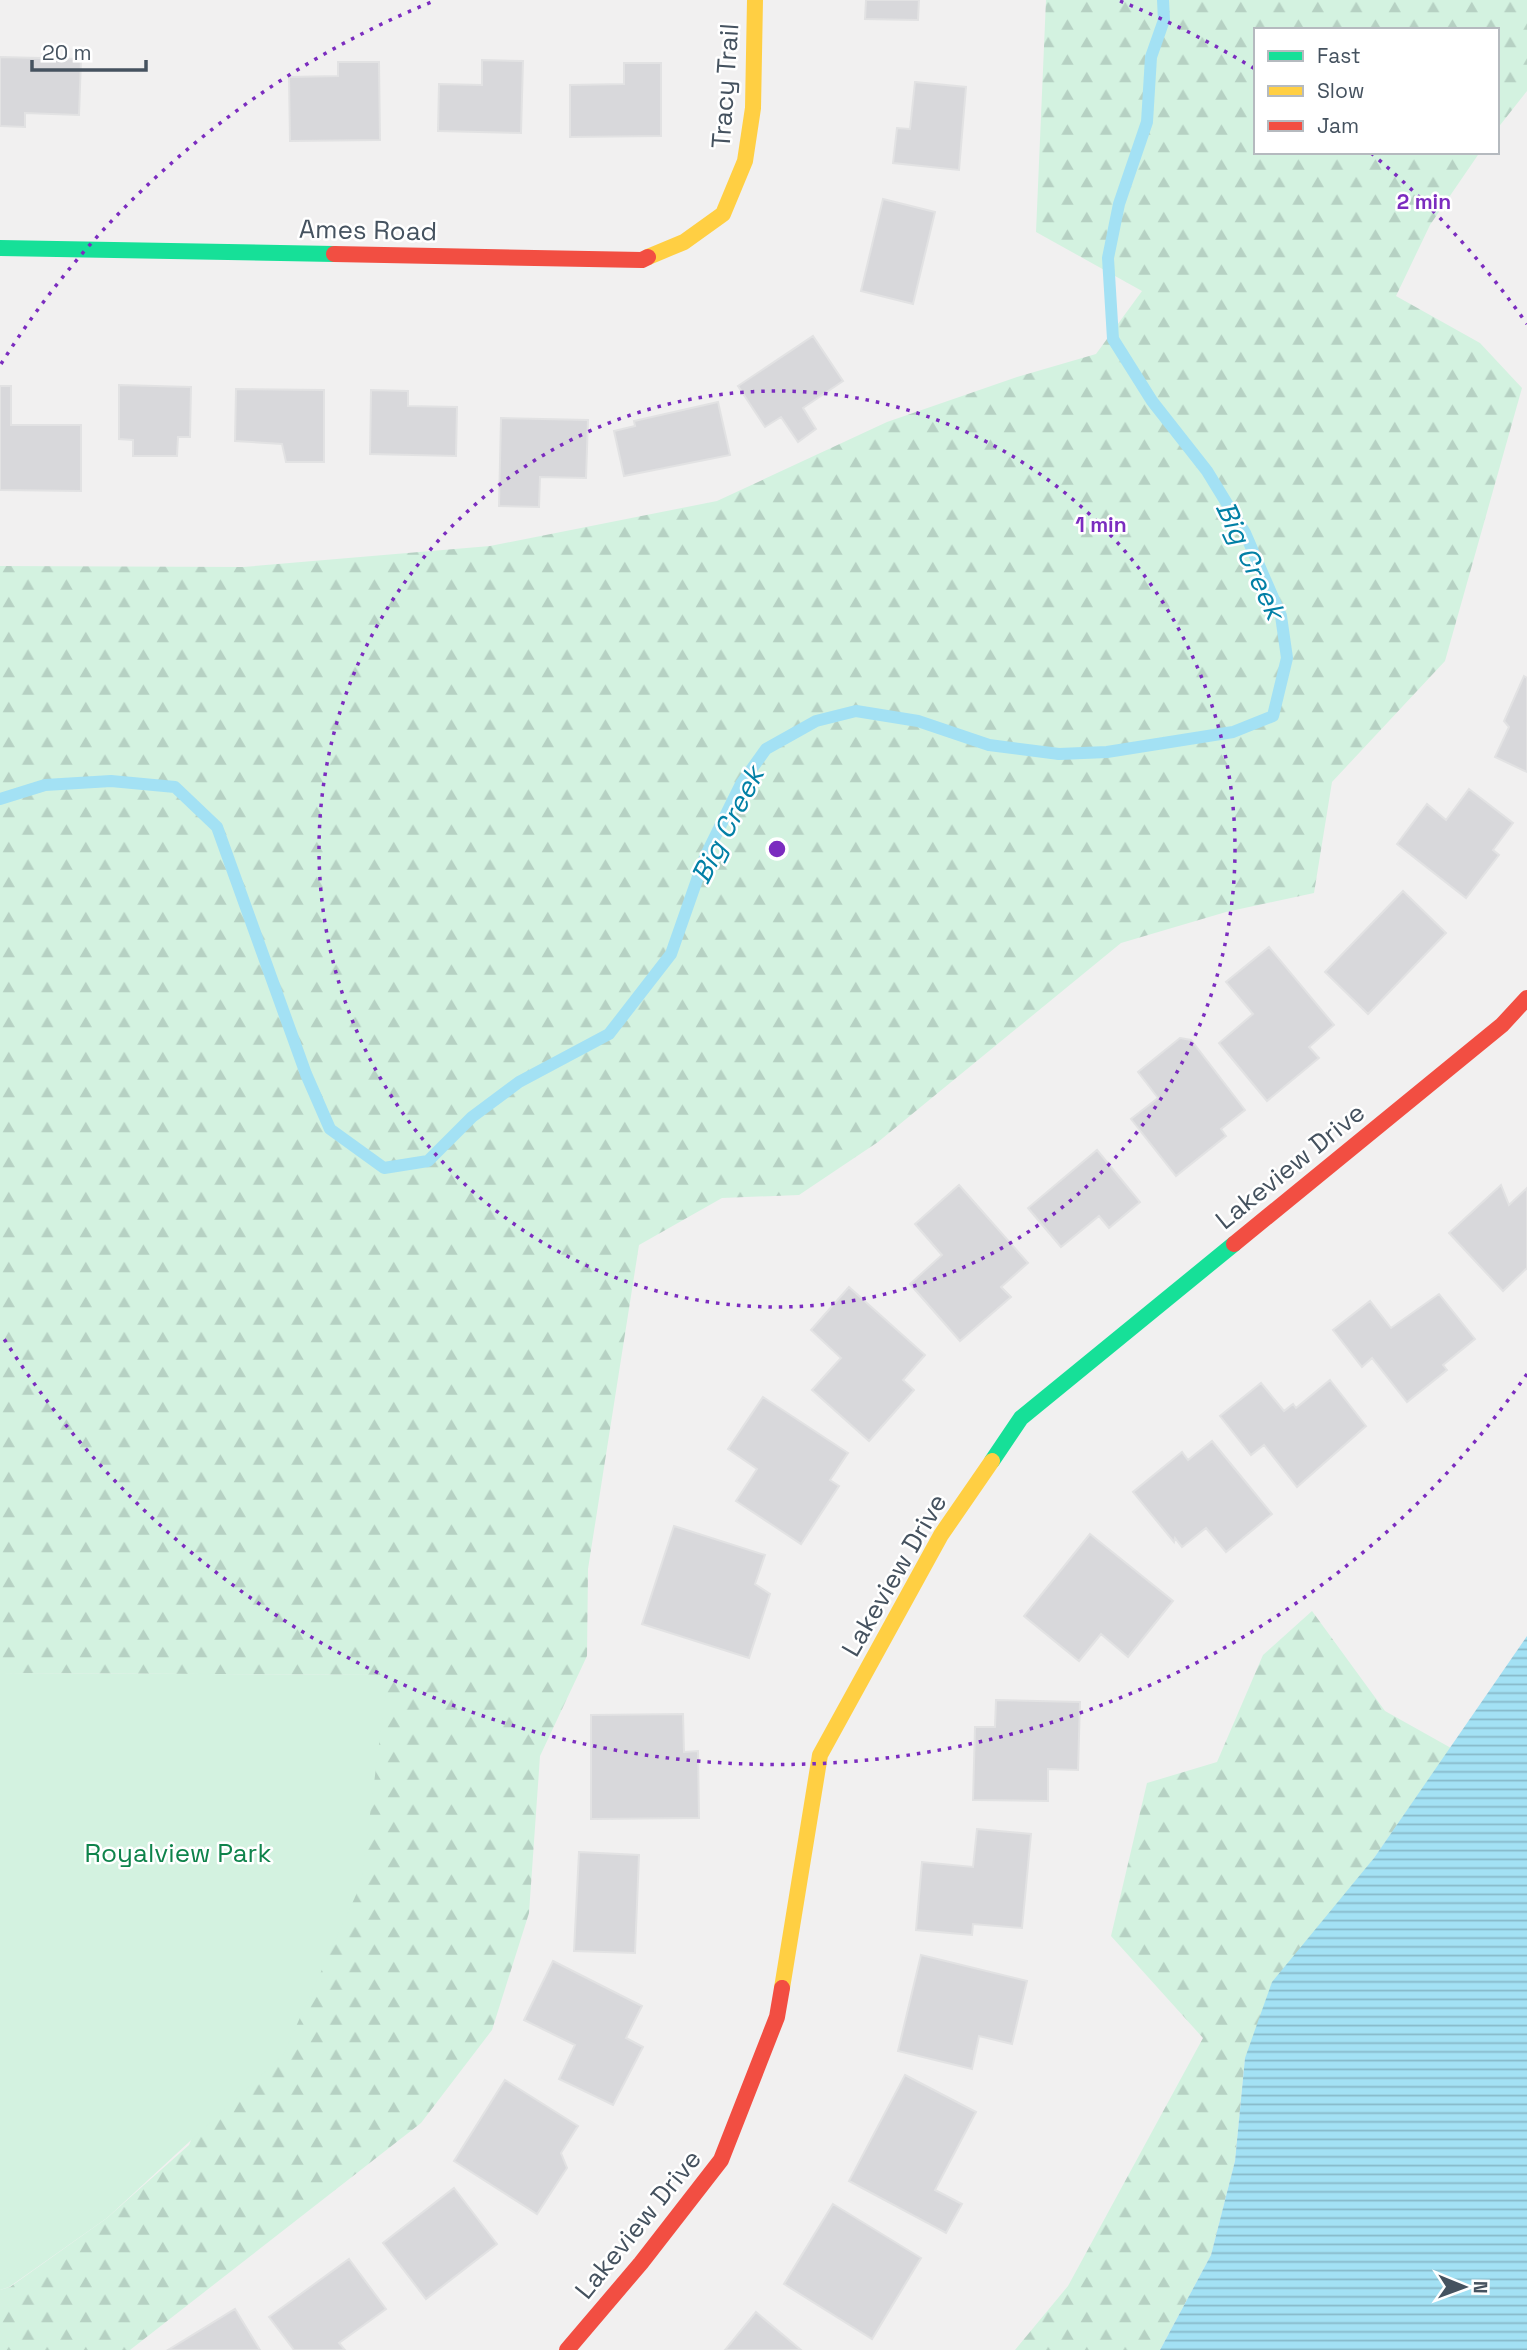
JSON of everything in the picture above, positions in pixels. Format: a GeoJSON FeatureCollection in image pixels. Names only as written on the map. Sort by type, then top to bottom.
{"type":"FeatureCollection","features":[{"type":"Feature","properties":{"kind":"street","name":"Tracy Trail"},"geometry":{"type":"LineString","coordinates":[[723,214],[745,161],[753,108],[755,0]]}},
{"type":"Feature","properties":{"kind":"street","name":"Ames Road"},"geometry":{"type":"LineString","coordinates":[[0,248],[642,260],[684,242],[723,214]]}},
{"type":"Feature","properties":{"kind":"street","name":"Lakeview Drive"},"geometry":{"type":"LineString","coordinates":[[567,2350],[641,2263],[721,2160],[776,2017],[820,1755],[941,1535],[1021,1418],[1502,1024],[1527,999]]}},
{"type":"Feature","properties":{"kind":"green space"},"geometry":{"type":"Polygon","coordinates":[[[1046,0],[1527,0],[1527,91],[1499,126],[1499,28],[1254,28],[1254,154],[1479,154],[1430,225],[1396,296],[1480,343],[1522,388],[1445,661],[1332,782],[1314,893],[1226,912],[1121,943],[878,1142],[799,1195],[722,1198],[639,1245],[588,1569],[587,1656],[540,1756],[529,1913],[492,2030],[421,2123],[130,2350],[0,2350],[0,2290],[10,2287],[107,2218],[189,2145],[388,1675],[0,1673],[0,566],[243,567],[490,546],[717,501],[887,422],[1017,377],[1096,354],[1142,291],[1036,232],[1046,0]]]}},
{"type":"Feature","properties":{"kind":"green space"},"geometry":{"type":"Polygon","coordinates":[[[1312,1611],[1385,1711],[1451,1748],[1374,1858],[1245,2058],[1235,2161],[1211,2255],[1160,2350],[1015,2350],[1068,2286],[1203,2038],[1111,1936],[1147,1783],[1217,1762],[1263,1655],[1312,1611]]]}},
{"type":"Feature","properties":{"kind":"green space","name":"Royalview Park"},"geometry":{"type":"Polygon","coordinates":[[[0,1673],[388,1675],[361,1884],[283,2055],[107,2218],[9,2287],[0,2290],[0,1673]]]}},
{"type":"Feature","properties":{"kind":"water"},"geometry":{"type":"Polygon","coordinates":[[[1527,1636],[1527,2350],[1160,2350],[1211,2255],[1235,2161],[1245,2058],[1272,1982],[1374,1858],[1527,1636]]]}},
{"type":"Feature","properties":{"kind":"building"},"geometry":{"type":"Polygon","coordinates":[[[866,0],[919,0],[918,20],[865,19],[866,0]]]}},
{"type":"Feature","properties":{"kind":"building"},"geometry":{"type":"Polygon","coordinates":[[[0,57],[81,59],[79,115],[25,113],[25,127],[0,126],[0,57]]]}},
{"type":"Feature","properties":{"kind":"building"},"geometry":{"type":"Polygon","coordinates":[[[482,60],[523,61],[521,133],[438,131],[439,84],[482,85],[482,60]]]}},
{"type":"Feature","properties":{"kind":"building"},"geometry":{"type":"Polygon","coordinates":[[[338,62],[379,62],[380,140],[290,141],[289,77],[338,76],[338,62]]]}},
{"type":"Feature","properties":{"kind":"building"},"geometry":{"type":"Polygon","coordinates":[[[624,63],[661,63],[661,136],[570,137],[570,85],[624,84],[624,63]]]}},
{"type":"Feature","properties":{"kind":"building"},"geometry":{"type":"Polygon","coordinates":[[[915,82],[966,87],[959,170],[893,163],[897,128],[910,129],[915,82]]]}},
{"type":"Feature","properties":{"kind":"building"},"geometry":{"type":"Polygon","coordinates":[[[883,199],[935,212],[913,304],[861,291],[883,199]]]}},
{"type":"Feature","properties":{"kind":"building"},"geometry":{"type":"Polygon","coordinates":[[[813,336],[843,381],[803,408],[816,429],[798,442],[781,417],[765,427],[738,386],[813,336]]]}},
{"type":"Feature","properties":{"kind":"building"},"geometry":{"type":"Polygon","coordinates":[[[119,385],[191,387],[190,437],[178,437],[177,456],[133,456],[133,440],[119,439],[119,385]]]}},
{"type":"Feature","properties":{"kind":"building"},"geometry":{"type":"Polygon","coordinates":[[[0,386],[11,386],[11,425],[81,425],[81,491],[0,490],[0,386]]]}},
{"type":"Feature","properties":{"kind":"building"},"geometry":{"type":"Polygon","coordinates":[[[236,389],[324,390],[324,462],[286,462],[282,444],[235,441],[236,389]]]}},
{"type":"Feature","properties":{"kind":"building"},"geometry":{"type":"Polygon","coordinates":[[[371,390],[408,391],[408,406],[457,407],[456,456],[370,454],[371,390]]]}},
{"type":"Feature","properties":{"kind":"building"},"geometry":{"type":"Polygon","coordinates":[[[718,402],[730,455],[624,476],[614,431],[635,426],[634,421],[718,402]]]}},
{"type":"Feature","properties":{"kind":"building"},"geometry":{"type":"Polygon","coordinates":[[[501,418],[588,420],[586,478],[540,477],[539,507],[499,506],[501,418]]]}},
{"type":"Feature","properties":{"kind":"building"},"geometry":{"type":"Polygon","coordinates":[[[1524,676],[1527,678],[1527,772],[1495,757],[1509,727],[1504,721],[1524,676]]]}},
{"type":"Feature","properties":{"kind":"building"},"geometry":{"type":"Polygon","coordinates":[[[1469,789],[1513,823],[1493,850],[1499,855],[1466,898],[1397,844],[1427,804],[1446,820],[1469,789]]]}},
{"type":"Feature","properties":{"kind":"building"},"geometry":{"type":"Polygon","coordinates":[[[1403,891],[1446,933],[1368,1014],[1325,972],[1403,891]]]}},
{"type":"Feature","properties":{"kind":"building"},"geometry":{"type":"Polygon","coordinates":[[[1269,947],[1334,1025],[1309,1047],[1319,1058],[1267,1101],[1219,1043],[1253,1014],[1226,982],[1269,947]]]}},
{"type":"Feature","properties":{"kind":"building"},"geometry":{"type":"Polygon","coordinates":[[[1180,1038],[1191,1040],[1245,1110],[1221,1129],[1226,1136],[1176,1176],[1131,1119],[1158,1098],[1138,1072],[1180,1038]]]}},
{"type":"Feature","properties":{"kind":"building"},"geometry":{"type":"Polygon","coordinates":[[[1097,1150],[1140,1202],[1109,1228],[1099,1216],[1061,1247],[1028,1208],[1097,1150]]]}},
{"type":"Feature","properties":{"kind":"building"},"geometry":{"type":"Polygon","coordinates":[[[959,1185],[1028,1263],[1001,1287],[1011,1297],[960,1341],[910,1284],[942,1255],[915,1224],[959,1185]]]}},
{"type":"Feature","properties":{"kind":"building"},"geometry":{"type":"Polygon","coordinates":[[[1501,1185],[1509,1205],[1527,1188],[1527,1268],[1503,1291],[1449,1233],[1501,1185]]]}},
{"type":"Feature","properties":{"kind":"building"},"geometry":{"type":"Polygon","coordinates":[[[849,1287],[925,1355],[903,1380],[914,1390],[869,1441],[812,1390],[841,1358],[811,1330],[849,1287]]]}},
{"type":"Feature","properties":{"kind":"building"},"geometry":{"type":"Polygon","coordinates":[[[1439,1294],[1475,1339],[1443,1365],[1447,1370],[1407,1402],[1372,1358],[1362,1367],[1333,1330],[1370,1301],[1391,1328],[1439,1294]]]}},
{"type":"Feature","properties":{"kind":"building"},"geometry":{"type":"Polygon","coordinates":[[[1330,1380],[1366,1426],[1297,1487],[1264,1445],[1251,1455],[1220,1416],[1261,1383],[1284,1411],[1293,1404],[1296,1408],[1330,1380]]]}},
{"type":"Feature","properties":{"kind":"building"},"geometry":{"type":"Polygon","coordinates":[[[763,1397],[848,1453],[830,1480],[839,1486],[801,1544],[736,1501],[757,1469],[728,1449],[763,1397]]]}},
{"type":"Feature","properties":{"kind":"building"},"geometry":{"type":"Polygon","coordinates":[[[1212,1441],[1272,1514],[1226,1552],[1206,1528],[1182,1547],[1175,1538],[1174,1542],[1133,1492],[1182,1452],[1188,1460],[1212,1441]]]}},
{"type":"Feature","properties":{"kind":"building"},"geometry":{"type":"Polygon","coordinates":[[[674,1526],[765,1555],[755,1584],[770,1594],[749,1658],[642,1624],[674,1526]]]}},
{"type":"Feature","properties":{"kind":"building"},"geometry":{"type":"Polygon","coordinates":[[[1090,1534],[1173,1601],[1128,1657],[1101,1634],[1079,1661],[1024,1616],[1090,1534]]]}},
{"type":"Feature","properties":{"kind":"building"},"geometry":{"type":"Polygon","coordinates":[[[996,1700],[1080,1702],[1078,1770],[1048,1769],[1048,1801],[973,1800],[975,1727],[995,1727],[996,1700]]]}},
{"type":"Feature","properties":{"kind":"building"},"geometry":{"type":"Polygon","coordinates":[[[683,1714],[684,1752],[698,1751],[699,1818],[591,1819],[591,1715],[683,1714]]]}},
{"type":"Feature","properties":{"kind":"building"},"geometry":{"type":"Polygon","coordinates":[[[977,1829],[1031,1834],[1022,1928],[973,1924],[972,1935],[916,1930],[922,1862],[973,1867],[977,1829]]]}},
{"type":"Feature","properties":{"kind":"building"},"geometry":{"type":"Polygon","coordinates":[[[579,1852],[639,1855],[635,1953],[574,1951],[579,1852]]]}},
{"type":"Feature","properties":{"kind":"building"},"geometry":{"type":"Polygon","coordinates":[[[921,1955],[1027,1981],[1012,2044],[979,2036],[972,2069],[898,2051],[921,1955]]]}},
{"type":"Feature","properties":{"kind":"building"},"geometry":{"type":"Polygon","coordinates":[[[553,1961],[642,2006],[626,2038],[643,2047],[613,2105],[559,2079],[575,2045],[524,2020],[553,1961]]]}},
{"type":"Feature","properties":{"kind":"building"},"geometry":{"type":"Polygon","coordinates":[[[905,2075],[976,2112],[935,2190],[962,2204],[946,2233],[849,2181],[905,2075]]]}},
{"type":"Feature","properties":{"kind":"building"},"geometry":{"type":"Polygon","coordinates":[[[505,2080],[578,2126],[561,2153],[567,2168],[537,2214],[454,2161],[505,2080]]]}},
{"type":"Feature","properties":{"kind":"building"},"geometry":{"type":"Polygon","coordinates":[[[454,2188],[497,2244],[426,2299],[383,2243],[454,2188]]]}},
{"type":"Feature","properties":{"kind":"building"},"geometry":{"type":"Polygon","coordinates":[[[833,2204],[921,2258],[872,2339],[784,2284],[833,2204]]]}},
{"type":"Feature","properties":{"kind":"building"},"geometry":{"type":"Polygon","coordinates":[[[349,2259],[386,2309],[339,2343],[345,2350],[294,2350],[269,2317],[349,2259]]]}},
{"type":"Feature","properties":{"kind":"building"},"geometry":{"type":"Polygon","coordinates":[[[235,2309],[260,2350],[168,2350],[235,2309]]]}},
{"type":"Feature","properties":{"kind":"building"},"geometry":{"type":"Polygon","coordinates":[[[756,2312],[801,2350],[725,2350],[756,2312]]]}},
{"type":"Feature","properties":{"kind":"waterway","name":"Big Creek"},"geometry":{"type":"LineString","coordinates":[[0,799],[45,785],[111,781],[175,787],[217,827],[306,1074],[330,1129],[384,1168],[428,1161],[472,1117],[519,1082],[609,1034],[671,954],[705,857],[741,784],[766,749],[816,721],[856,711],[918,721],[989,745],[1059,754],[1107,752],[1233,732],[1273,716],[1287,658],[1281,616],[1245,533],[1207,471],[1152,401],[1113,339],[1108,258],[1119,204],[1147,122],[1151,57],[1164,20],[1163,0]]}},
{"type":"Feature","properties":{"kind":"traffic: fast"},"geometry":{"type":"LineString","coordinates":[[0,248],[334,254]]}},
{"type":"Feature","properties":{"kind":"traffic: fast"},"geometry":{"type":"LineString","coordinates":[[992,1461],[1021,1418],[1234,1244]]}},
{"type":"Feature","properties":{"kind":"traffic: slow"},"geometry":{"type":"LineString","coordinates":[[648,257],[684,242],[723,214],[745,161],[753,108],[755,0]]}},
{"type":"Feature","properties":{"kind":"traffic: slow"},"geometry":{"type":"LineString","coordinates":[[782,1988],[820,1755],[941,1535],[992,1461]]}},
{"type":"Feature","properties":{"kind":"traffic: jam"},"geometry":{"type":"LineString","coordinates":[[334,254],[642,260],[648,257]]}},
{"type":"Feature","properties":{"kind":"traffic: jam"},"geometry":{"type":"LineString","coordinates":[[1234,1244],[1502,1025],[1527,998]]}},
{"type":"Feature","properties":{"kind":"traffic: jam"},"geometry":{"type":"LineString","coordinates":[[567,2350],[641,2263],[721,2160],[777,2017],[782,1988]]}}]}
